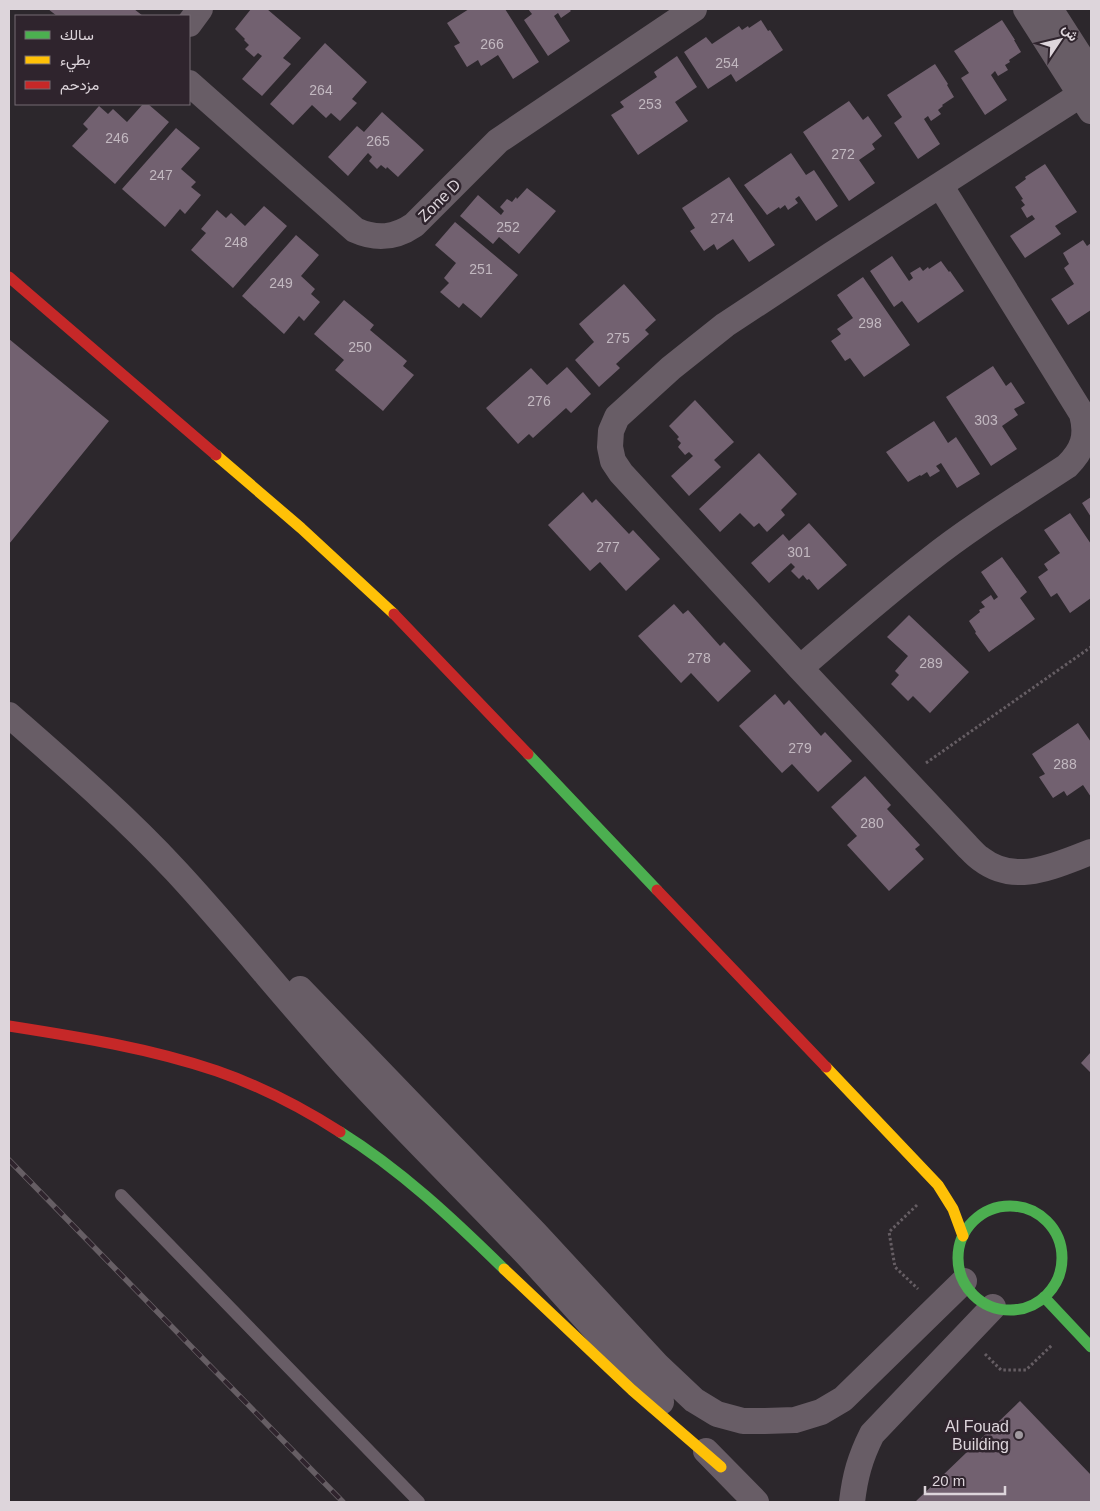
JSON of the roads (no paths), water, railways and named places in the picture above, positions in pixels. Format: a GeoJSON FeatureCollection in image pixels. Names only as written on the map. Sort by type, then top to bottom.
{"type":"FeatureCollection","features":[{"type":"Feature","properties":{"kind":"street"},"geometry":{"type":"LineString","coordinates":[[190,23],[200,9]]}},
{"type":"Feature","properties":{"kind":"street","name":"Zone D"},"geometry":{"type":"LineString","coordinates":[[190,84],[356,230],[373,236],[383,237],[405,231],[414,225],[498,141],[694,9]]}},
{"type":"Feature","properties":{"kind":"street"},"geometry":{"type":"LineString","coordinates":[[1026,9],[1089,92]]}},
{"type":"Feature","properties":{"kind":"street"},"geometry":{"type":"LineString","coordinates":[[1050,9],[1089,92]]}},
{"type":"Feature","properties":{"kind":"street"},"geometry":{"type":"LineString","coordinates":[[1089,92],[940,185],[725,325],[671,368],[618,417],[611,432],[610,447],[613,461],[621,473],[903,779],[981,860],[999,869],[1019,873],[1039,871],[1091,852]]}},
{"type":"Feature","properties":{"kind":"street"},"geometry":{"type":"LineString","coordinates":[[800,668],[929,560],[999,510],[1067,466],[1082,446],[1084,424],[1082,414],[940,185]]}},
{"type":"Feature","properties":{"kind":"street"},"geometry":{"type":"LineString","coordinates":[[9,277],[302,528],[400,620],[938,1185],[953,1209],[963,1236]]}},
{"type":"Feature","properties":{"kind":"street"},"geometry":{"type":"LineString","coordinates":[[9,715],[89,786],[174,869],[358,1079],[535,1264],[756,1502]]}},
{"type":"Feature","properties":{"kind":"street"},"geometry":{"type":"LineString","coordinates":[[248,954],[278,968],[292,981],[528,1226],[658,1366],[694,1400],[717,1414],[743,1421],[764,1422],[794,1420],[821,1412],[843,1399],[964,1281]]}},
{"type":"Feature","properties":{"kind":"street"},"geometry":{"type":"LineString","coordinates":[[9,1026],[109,1042],[201,1066],[255,1087],[331,1126],[371,1152],[409,1181],[621,1380],[721,1466]]}},
{"type":"Feature","properties":{"kind":"street"},"geometry":{"type":"LineString","coordinates":[[938,1185],[962,1199]]}},
{"type":"Feature","properties":{"kind":"street"},"geometry":{"type":"LineString","coordinates":[[974,1206],[987,1211]]}},
{"type":"Feature","properties":{"kind":"street"},"geometry":{"type":"LineString","coordinates":[[1013,1206],[1026,1208],[1047,1222],[1055,1232],[1060,1244],[1062,1255],[1061,1267],[1055,1283],[1044,1297],[1025,1308],[1014,1310],[993,1307],[971,1292],[964,1281],[959,1266],[959,1251],[963,1236],[972,1222],[987,1211],[1013,1206]]}},
{"type":"Feature","properties":{"kind":"street"},"geometry":{"type":"LineString","coordinates":[[1044,1297],[1091,1347]]}},
{"type":"Feature","properties":{"kind":"street"},"geometry":{"type":"LineString","coordinates":[[852,1502],[854,1481],[862,1455],[872,1434],[993,1307]]}},
{"type":"Feature","properties":{"kind":"lane"},"geometry":{"type":"LineString","coordinates":[[121,1195],[419,1502]]}},
{"type":"Feature","properties":{"kind":"railway"},"geometry":{"type":"LineString","coordinates":[[9,1160],[343,1502]]}},
{"type":"Feature","properties":{"kind":"place","name":"Al Fouad Building"},"geometry":{"type":"Point","coordinates":[1019,1435]}}]}
